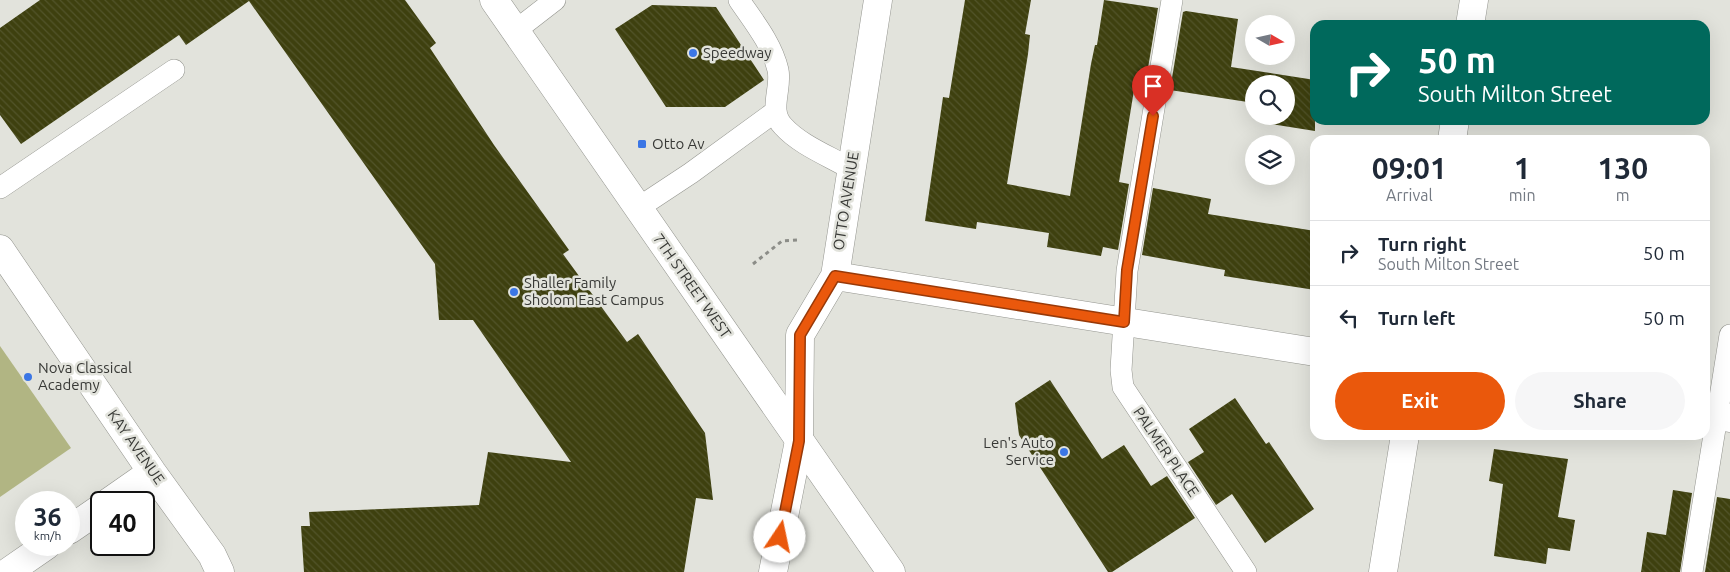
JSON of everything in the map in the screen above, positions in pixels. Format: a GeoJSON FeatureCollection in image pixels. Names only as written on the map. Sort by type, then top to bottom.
{"type":"FeatureCollection","features":[{"type":"Feature","properties":{"kind":"street","name":"7TH STREET WEST"},"geometry":{"type":"LineString","coordinates":[[494,0],[891,572]]}},
{"type":"Feature","properties":{"kind":"street","name":"OTTO AVENUE"},"geometry":{"type":"LineString","coordinates":[[773,572],[799,441],[800,335],[835,276],[878,0]]}},
{"type":"Feature","properties":{"kind":"street"},"geometry":{"type":"LineString","coordinates":[[1471,20],[1474,0]]}},
{"type":"Feature","properties":{"kind":"street","name":"KAY AVENUE"},"geometry":{"type":"LineString","coordinates":[[0,249],[152,472],[212,555],[220,572]]}},
{"type":"Feature","properties":{"kind":"street"},"geometry":{"type":"LineString","coordinates":[[835,276],[1310,351]]}},
{"type":"Feature","properties":{"kind":"street"},"geometry":{"type":"LineString","coordinates":[[1383,572],[1404,440]]}},
{"type":"Feature","properties":{"kind":"street"},"geometry":{"type":"LineString","coordinates":[[125,491],[152,472]]}},
{"type":"Feature","properties":{"kind":"street"},"geometry":{"type":"LineString","coordinates":[[8,572],[31,556]]}},
{"type":"Feature","properties":{"kind":"lane"},"geometry":{"type":"LineString","coordinates":[[515,31],[554,0]]}},
{"type":"Feature","properties":{"kind":"lane"},"geometry":{"type":"LineString","coordinates":[[739,0],[772,50],[778,73],[776,112],[782,125],[805,143],[851,169]]}},
{"type":"Feature","properties":{"kind":"lane","name":"PALMER PLACE"},"geometry":{"type":"LineString","coordinates":[[1172,0],[1127,270],[1121,370],[1123,387],[1246,572]]}},
{"type":"Feature","properties":{"kind":"lane"},"geometry":{"type":"LineString","coordinates":[[0,188],[174,70]]}},
{"type":"Feature","properties":{"kind":"lane"},"geometry":{"type":"LineString","coordinates":[[638,208],[691,173],[776,112]]}},
{"type":"Feature","properties":{"kind":"lane"},"geometry":{"type":"LineString","coordinates":[[1692,572],[1730,336]]}},
{"type":"Feature","properties":{"kind":"path"},"geometry":{"type":"LineString","coordinates":[[753,264],[782,241],[800,240]]}},
{"type":"Feature","properties":{"kind":"green space"},"geometry":{"type":"Polygon","coordinates":[[[0,346],[71,448],[0,497],[0,346]]]}},
{"type":"Feature","properties":{"kind":"building","name":"Shaller Family Sholom East Campus"},"geometry":{"type":"Polygon","coordinates":[[[40,0],[405,0],[436,43],[430,48],[494,145],[569,250],[563,254],[627,342],[638,334],[705,433],[713,500],[696,498],[684,572],[304,572],[301,526],[310,526],[309,512],[479,505],[488,452],[571,462],[473,320],[439,320],[435,264],[249,1],[186,45],[179,35],[21,144],[0,115],[0,28],[40,0]]]}},
{"type":"Feature","properties":{"kind":"building"},"geometry":{"type":"Polygon","coordinates":[[[965,0],[1031,0],[1025,34],[1030,35],[1028,54],[1007,184],[1070,196],[1091,64],[1095,45],[1097,45],[1104,0],[1158,8],[1145,86],[1135,84],[1119,182],[1129,184],[1118,250],[1103,247],[1101,256],[1047,247],[1049,233],[977,222],[976,229],[925,221],[943,97],[949,98],[965,0]]]}},
{"type":"Feature","properties":{"kind":"building"},"geometry":{"type":"Polygon","coordinates":[[[652,5],[716,7],[764,80],[725,107],[666,107],[615,29],[652,5]]]}},
{"type":"Feature","properties":{"kind":"building"},"geometry":{"type":"Polygon","coordinates":[[[1186,11],[1238,19],[1231,67],[1283,75],[1245,75],[1245,102],[1170,90],[1183,12],[1186,11]]]}},
{"type":"Feature","properties":{"kind":"building"},"geometry":{"type":"Polygon","coordinates":[[[1295,77],[1310,79],[1310,125],[1315,125],[1315,131],[1277,125],[1295,125],[1295,77]]]}},
{"type":"Feature","properties":{"kind":"building"},"geometry":{"type":"Polygon","coordinates":[[[1153,188],[1211,199],[1208,214],[1310,230],[1310,289],[1224,276],[1225,270],[1142,255],[1153,188]]]}},
{"type":"Feature","properties":{"kind":"building"},"geometry":{"type":"Polygon","coordinates":[[[1050,380],[1102,459],[1124,445],[1151,486],[1167,476],[1195,518],[1112,572],[1108,572],[1019,435],[1015,403],[1050,380]]]}},
{"type":"Feature","properties":{"kind":"building"},"geometry":{"type":"Polygon","coordinates":[[[1235,398],[1266,444],[1269,442],[1314,509],[1265,543],[1232,494],[1216,505],[1188,462],[1204,452],[1189,429],[1235,398]]]}},
{"type":"Feature","properties":{"kind":"building"},"geometry":{"type":"Polygon","coordinates":[[[1494,449],[1568,459],[1558,517],[1575,520],[1570,551],[1548,548],[1546,564],[1494,556],[1503,484],[1489,481],[1494,449]]]}},
{"type":"Feature","properties":{"kind":"building"},"geometry":{"type":"Polygon","coordinates":[[[1673,490],[1692,493],[1680,572],[1641,572],[1647,532],[1666,535],[1673,490]]]}},
{"type":"Feature","properties":{"kind":"building"},"geometry":{"type":"Polygon","coordinates":[[[1717,497],[1730,499],[1730,572],[1705,572],[1717,497]]]}},
{"type":"Feature","properties":{"kind":"place","name":"Speedway"},"geometry":{"type":"Point","coordinates":[693,53]}},
{"type":"Feature","properties":{"kind":"place","name":"Otto Av"},"geometry":{"type":"Point","coordinates":[642,144]}},
{"type":"Feature","properties":{"kind":"place","name":"Shaller Family Sholom East Campus"},"geometry":{"type":"Point","coordinates":[514,292]}},
{"type":"Feature","properties":{"kind":"place","name":"Nova Classical Academy"},"geometry":{"type":"Point","coordinates":[28,377]}},
{"type":"Feature","properties":{"kind":"place","name":"Len's Auto Service"},"geometry":{"type":"Point","coordinates":[1064,452]}},
{"type":"Feature","properties":{"kind":"route"},"geometry":{"type":"LineString","coordinates":[[780,537],[799,441],[800,335],[835,276],[1124,322],[1127,270],[1153,116]]}}]}
